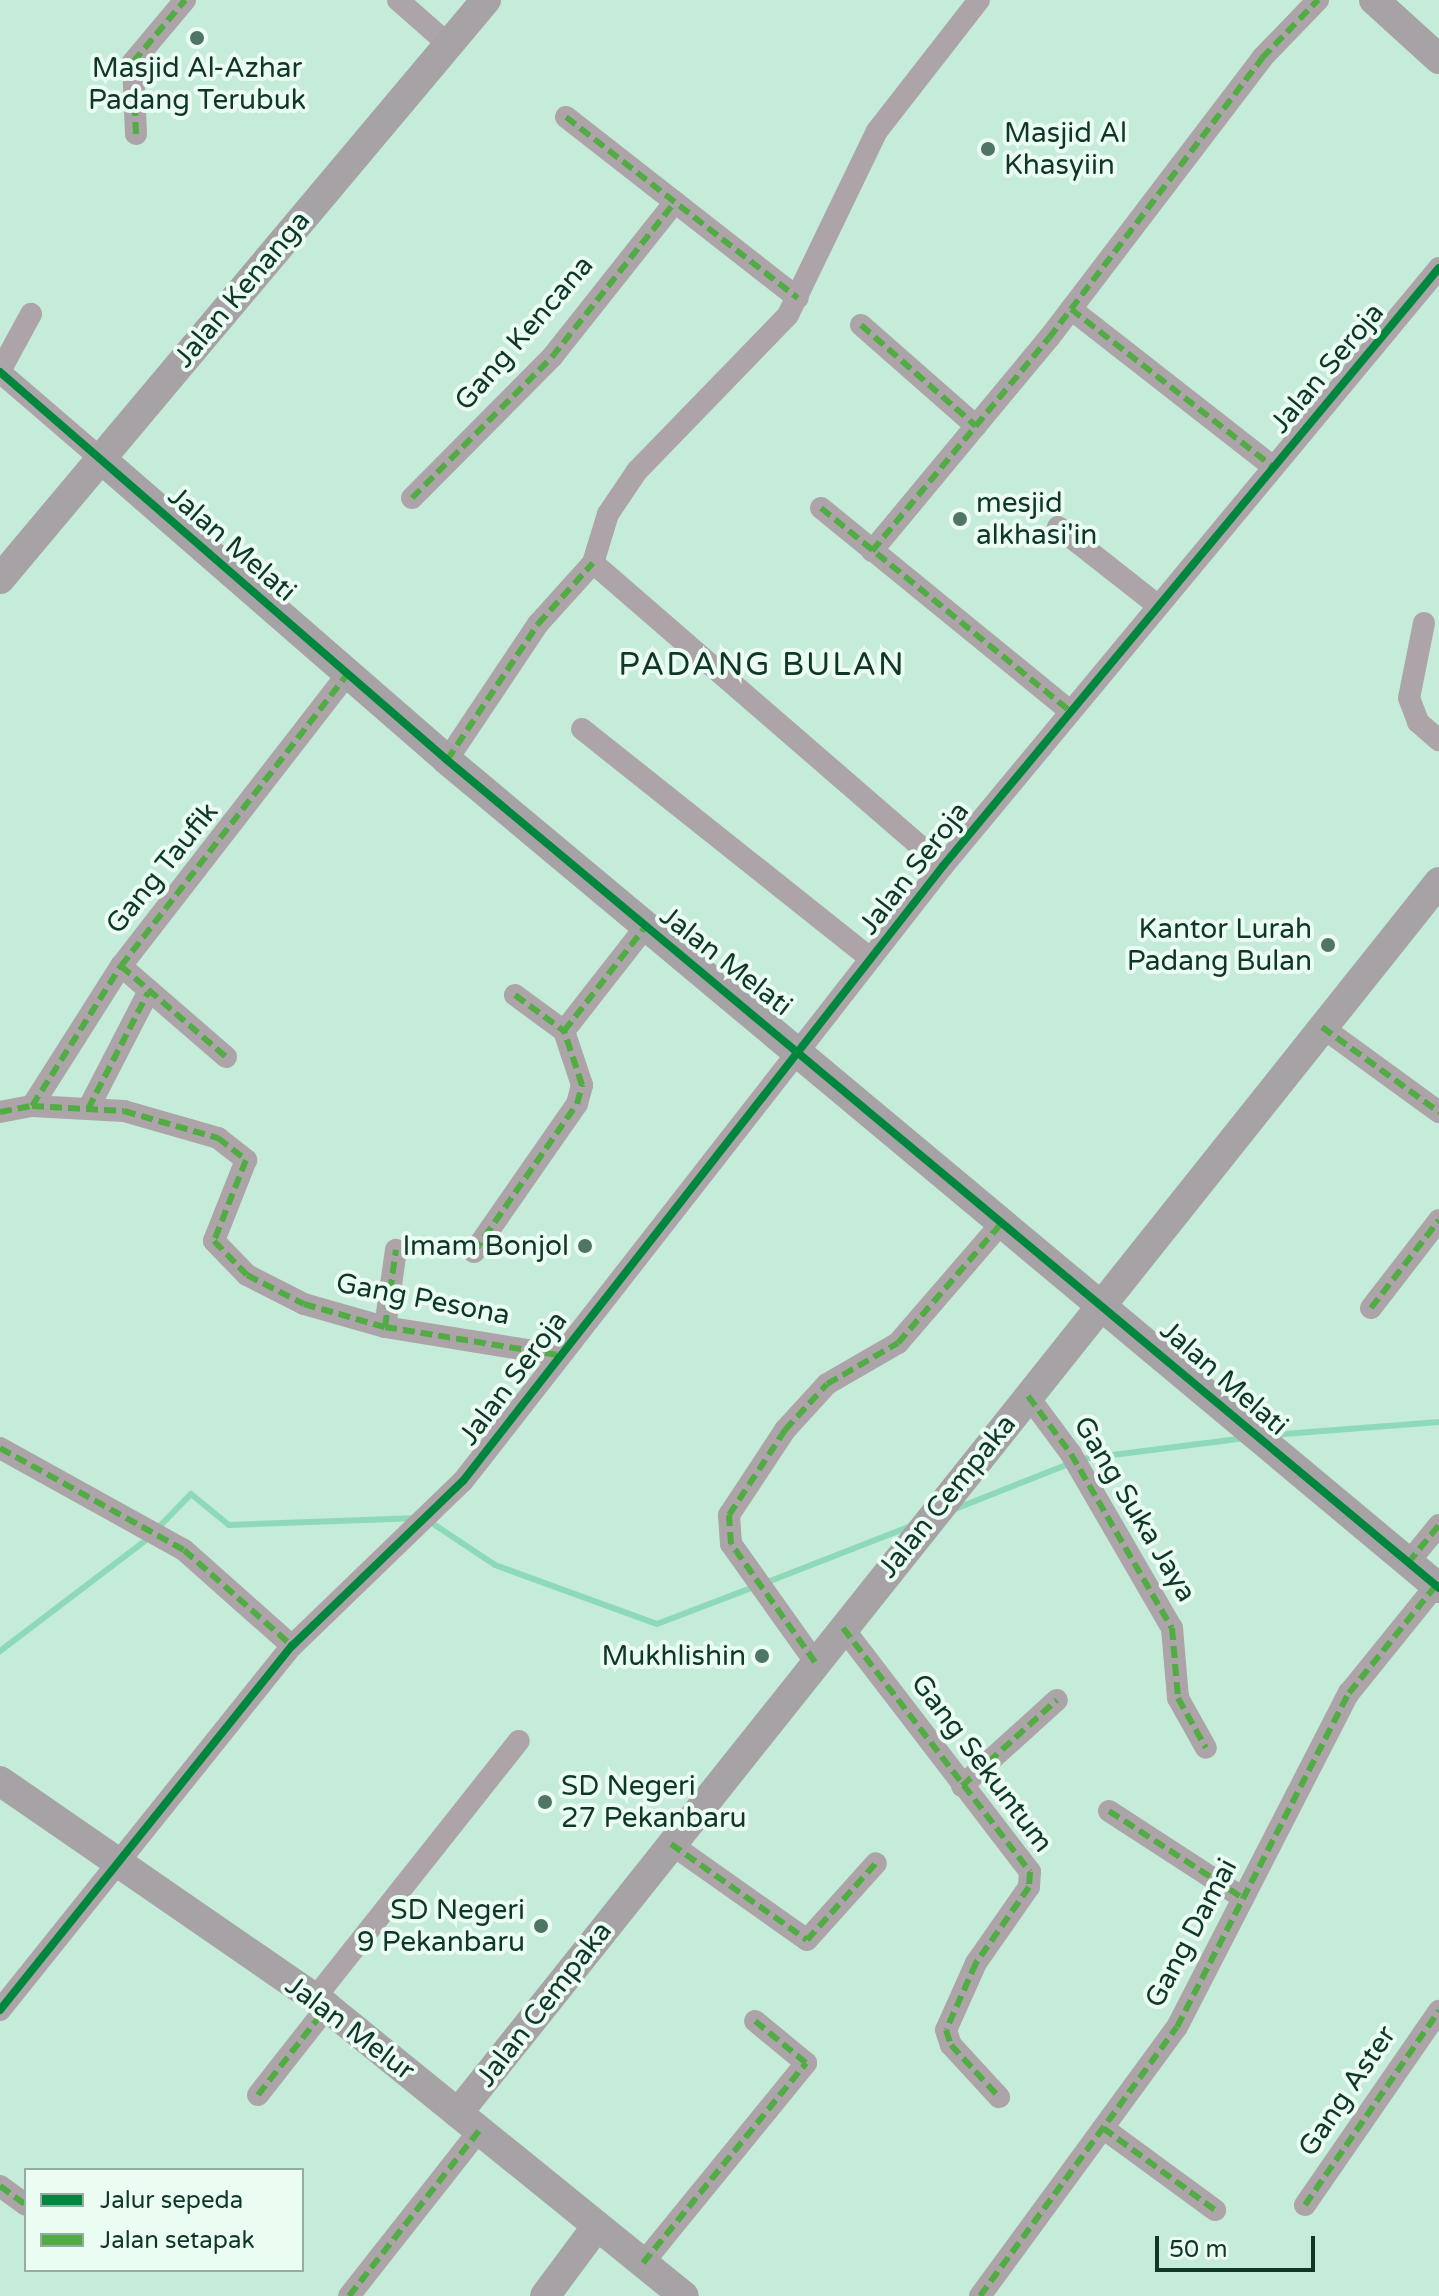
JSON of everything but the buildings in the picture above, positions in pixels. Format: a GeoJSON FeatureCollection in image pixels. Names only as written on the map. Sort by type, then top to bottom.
{"type":"FeatureCollection","features":[{"type":"Feature","properties":{"kind":"street"},"geometry":{"type":"LineString","coordinates":[[136,134],[133,62],[185,0]]}},
{"type":"Feature","properties":{"kind":"street"},"geometry":{"type":"LineString","coordinates":[[398,0],[449,45]]}},
{"type":"Feature","properties":{"kind":"street","name":"Jalan Kenanga"},"geometry":{"type":"LineString","coordinates":[[0,579],[486,0]]}},
{"type":"Feature","properties":{"kind":"street"},"geometry":{"type":"LineString","coordinates":[[447,760],[538,624],[593,563],[608,514],[637,471],[772,334],[798,298],[877,131],[979,0]]}},
{"type":"Feature","properties":{"kind":"street"},"geometry":{"type":"LineString","coordinates":[[872,551],[1071,309],[1262,58],[1318,0]]}},
{"type":"Feature","properties":{"kind":"street"},"geometry":{"type":"LineString","coordinates":[[1374,0],[1435,48]]}},
{"type":"Feature","properties":{"kind":"street"},"geometry":{"type":"LineString","coordinates":[[566,117],[798,298]]}},
{"type":"Feature","properties":{"kind":"street","name":"Gang Kencana"},"geometry":{"type":"LineString","coordinates":[[412,498],[552,357],[675,202]]}},
{"type":"Feature","properties":{"kind":"street","name":"Jalan Seroja"},"geometry":{"type":"LineString","coordinates":[[292,1646],[437,1507],[1069,710],[1439,268]]}},
{"type":"Feature","properties":{"kind":"street"},"geometry":{"type":"LineString","coordinates":[[1071,309],[1273,467]]}},
{"type":"Feature","properties":{"kind":"street"},"geometry":{"type":"LineString","coordinates":[[31,314],[0,372],[100,458]]}},
{"type":"Feature","properties":{"kind":"street"},"geometry":{"type":"LineString","coordinates":[[861,325],[976,426]]}},
{"type":"Feature","properties":{"kind":"street","name":"Jalan Melati"},"geometry":{"type":"LineString","coordinates":[[100,458],[447,760],[646,926],[800,1048],[1104,1302],[1274,1451],[1437,1587]]}},
{"type":"Feature","properties":{"kind":"street"},"geometry":{"type":"LineString","coordinates":[[821,508],[1069,710]]}},
{"type":"Feature","properties":{"kind":"street"},"geometry":{"type":"LineString","coordinates":[[1058,527],[1157,605]]}},
{"type":"Feature","properties":{"kind":"street"},"geometry":{"type":"LineString","coordinates":[[593,563],[943,866]]}},
{"type":"Feature","properties":{"kind":"street"},"geometry":{"type":"LineString","coordinates":[[1424,623],[1409,698],[1418,722],[1439,740]]}},
{"type":"Feature","properties":{"kind":"street","name":"Gang Taufik"},"geometry":{"type":"LineString","coordinates":[[32,1106],[121,966],[262,794],[348,673]]}},
{"type":"Feature","properties":{"kind":"street"},"geometry":{"type":"LineString","coordinates":[[582,729],[870,958]]}},
{"type":"Feature","properties":{"kind":"street","name":"Jalan Cempaka"},"geometry":{"type":"LineString","coordinates":[[468,2122],[671,1844],[1439,882]]}},
{"type":"Feature","properties":{"kind":"street"},"geometry":{"type":"LineString","coordinates":[[564,1031],[646,926]]}},
{"type":"Feature","properties":{"kind":"street"},"geometry":{"type":"LineString","coordinates":[[121,966],[148,993],[226,1057]]}},
{"type":"Feature","properties":{"kind":"street"},"geometry":{"type":"LineString","coordinates":[[88,1109],[148,993]]}},
{"type":"Feature","properties":{"kind":"street"},"geometry":{"type":"LineString","coordinates":[[474,1252],[577,1104],[582,1085],[564,1031],[515,995]]}},
{"type":"Feature","properties":{"kind":"street"},"geometry":{"type":"LineString","coordinates":[[1322,1027],[1439,1112]]}},
{"type":"Feature","properties":{"kind":"street","name":"Gang Pesona"},"geometry":{"type":"LineString","coordinates":[[0,1112],[32,1106],[124,1111],[241,1151],[241,1177],[215,1225],[214,1241],[224,1259],[294,1300],[385,1327],[558,1355]]}},
{"type":"Feature","properties":{"kind":"street"},"geometry":{"type":"LineString","coordinates":[[815,1662],[731,1544],[729,1515],[785,1430],[843,1369],[898,1343],[1004,1220]]}},
{"type":"Feature","properties":{"kind":"street"},"geometry":{"type":"LineString","coordinates":[[1371,1308],[1439,1220]]}},
{"type":"Feature","properties":{"kind":"street"},"geometry":{"type":"LineString","coordinates":[[385,1327],[396,1250]]}},
{"type":"Feature","properties":{"kind":"street","name":"Gang Suka Jaya"},"geometry":{"type":"LineString","coordinates":[[1028,1396],[1071,1454],[1172,1628],[1178,1698],[1206,1748]]}},
{"type":"Feature","properties":{"kind":"street"},"geometry":{"type":"LineString","coordinates":[[0,1448],[132,1525],[172,1542],[292,1646],[0,2010]]}},
{"type":"Feature","properties":{"kind":"street"},"geometry":{"type":"LineString","coordinates":[[1408,1563],[1439,1525]]}},
{"type":"Feature","properties":{"kind":"street","name":"Gang Damai"},"geometry":{"type":"LineString","coordinates":[[980,2296],[1177,2027],[1349,1693],[1437,1587]]}},
{"type":"Feature","properties":{"kind":"street","name":"Gang Sekuntum"},"geometry":{"type":"LineString","coordinates":[[843,1628],[1032,1880],[976,1963],[946,2030],[951,2045],[999,2097]]}},
{"type":"Feature","properties":{"kind":"street"},"geometry":{"type":"LineString","coordinates":[[962,1786],[1057,1700]]}},
{"type":"Feature","properties":{"kind":"street"},"geometry":{"type":"LineString","coordinates":[[258,2095],[321,2003],[519,1741]]}},
{"type":"Feature","properties":{"kind":"street","name":"Jalan Melur"},"geometry":{"type":"LineString","coordinates":[[0,1781],[115,1864],[321,2003],[684,2296]]}},
{"type":"Feature","properties":{"kind":"street"},"geometry":{"type":"LineString","coordinates":[[1109,1811],[1243,1898]]}},
{"type":"Feature","properties":{"kind":"street"},"geometry":{"type":"LineString","coordinates":[[671,1844],[807,1940],[876,1863]]}},
{"type":"Feature","properties":{"kind":"street","name":"Gang Aster"},"geometry":{"type":"LineString","coordinates":[[1305,2205],[1439,2011]]}},
{"type":"Feature","properties":{"kind":"street"},"geometry":{"type":"LineString","coordinates":[[643,2263],[806,2063],[755,2021]]}},
{"type":"Feature","properties":{"kind":"street"},"geometry":{"type":"LineString","coordinates":[[349,2296],[468,2122]]}},
{"type":"Feature","properties":{"kind":"street"},"geometry":{"type":"LineString","coordinates":[[1103,2128],[1215,2210]]}},
{"type":"Feature","properties":{"kind":"street"},"geometry":{"type":"LineString","coordinates":[[0,2186],[24,2204]]}},
{"type":"Feature","properties":{"kind":"street"},"geometry":{"type":"LineString","coordinates":[[545,2296],[597,2226]]}},
{"type":"Feature","properties":{"kind":"waterway"},"geometry":{"type":"LineString","coordinates":[[1271,1435],[1439,1422]]}},
{"type":"Feature","properties":{"kind":"waterway"},"geometry":{"type":"LineString","coordinates":[[1081,1459],[1244,1438]]}},
{"type":"Feature","properties":{"kind":"waterway"},"geometry":{"type":"LineString","coordinates":[[955,1509],[1071,1463]]}},
{"type":"Feature","properties":{"kind":"waterway"},"geometry":{"type":"LineString","coordinates":[[156,1530],[191,1494],[229,1525],[419,1518]]}},
{"type":"Feature","properties":{"kind":"waterway"},"geometry":{"type":"LineString","coordinates":[[429,1521],[495,1565],[657,1624],[754,1587]]}},
{"type":"Feature","properties":{"kind":"waterway"},"geometry":{"type":"LineString","coordinates":[[765,1583],[911,1526]]}},
{"type":"Feature","properties":{"kind":"waterway"},"geometry":{"type":"LineString","coordinates":[[0,1651],[149,1538]]}},
{"type":"Feature","properties":{"kind":"marked path"},"geometry":{"type":"LineString","coordinates":[[136,134],[133,62],[185,0]]}},
{"type":"Feature","properties":{"kind":"marked path"},"geometry":{"type":"LineString","coordinates":[[872,551],[1049,338],[1262,58],[1318,0]]}},
{"type":"Feature","properties":{"kind":"marked path"},"geometry":{"type":"LineString","coordinates":[[566,117],[798,298]]}},
{"type":"Feature","properties":{"kind":"marked path"},"geometry":{"type":"LineString","coordinates":[[412,498],[552,357],[675,202]]}},
{"type":"Feature","properties":{"kind":"marked path"},"geometry":{"type":"LineString","coordinates":[[1071,309],[1273,467]]}},
{"type":"Feature","properties":{"kind":"marked path"},"geometry":{"type":"LineString","coordinates":[[861,325],[976,426]]}},
{"type":"Feature","properties":{"kind":"marked path"},"geometry":{"type":"LineString","coordinates":[[821,508],[1069,710]]}},
{"type":"Feature","properties":{"kind":"marked path"},"geometry":{"type":"LineString","coordinates":[[447,760],[538,624],[593,563]]}},
{"type":"Feature","properties":{"kind":"marked path"},"geometry":{"type":"LineString","coordinates":[[32,1106],[121,966],[348,673]]}},
{"type":"Feature","properties":{"kind":"marked path"},"geometry":{"type":"LineString","coordinates":[[515,995],[564,1031],[646,926]]}},
{"type":"Feature","properties":{"kind":"marked path"},"geometry":{"type":"LineString","coordinates":[[121,966],[226,1057]]}},
{"type":"Feature","properties":{"kind":"marked path"},"geometry":{"type":"LineString","coordinates":[[88,1109],[148,993]]}},
{"type":"Feature","properties":{"kind":"marked path"},"geometry":{"type":"LineString","coordinates":[[1322,1027],[1439,1112]]}},
{"type":"Feature","properties":{"kind":"marked path"},"geometry":{"type":"LineString","coordinates":[[474,1252],[577,1104],[582,1085],[564,1031]]}},
{"type":"Feature","properties":{"kind":"marked path"},"geometry":{"type":"LineString","coordinates":[[0,1112],[32,1106],[124,1111],[218,1138],[246,1160],[214,1241],[247,1275],[304,1304],[385,1327],[558,1355]]}},
{"type":"Feature","properties":{"kind":"marked path"},"geometry":{"type":"LineString","coordinates":[[815,1662],[731,1544],[729,1515],[785,1430],[827,1384],[898,1343],[1004,1220]]}},
{"type":"Feature","properties":{"kind":"marked path"},"geometry":{"type":"LineString","coordinates":[[1371,1308],[1439,1220]]}},
{"type":"Feature","properties":{"kind":"marked path"},"geometry":{"type":"LineString","coordinates":[[385,1327],[396,1250]]}},
{"type":"Feature","properties":{"kind":"marked path"},"geometry":{"type":"LineString","coordinates":[[1028,1396],[1071,1454],[1172,1628],[1178,1698],[1206,1748]]}},
{"type":"Feature","properties":{"kind":"marked path"},"geometry":{"type":"LineString","coordinates":[[0,1448],[184,1550],[292,1646]]}},
{"type":"Feature","properties":{"kind":"marked path"},"geometry":{"type":"LineString","coordinates":[[1408,1563],[1439,1525]]}},
{"type":"Feature","properties":{"kind":"marked path"},"geometry":{"type":"LineString","coordinates":[[980,2296],[1177,2027],[1349,1693],[1436,1585]]}},
{"type":"Feature","properties":{"kind":"marked path"},"geometry":{"type":"LineString","coordinates":[[843,1628],[1030,1872],[1029,1887],[976,1963],[946,2030],[951,2045],[999,2097]]}},
{"type":"Feature","properties":{"kind":"marked path"},"geometry":{"type":"LineString","coordinates":[[962,1786],[1057,1700]]}},
{"type":"Feature","properties":{"kind":"marked path"},"geometry":{"type":"LineString","coordinates":[[1109,1811],[1243,1898]]}},
{"type":"Feature","properties":{"kind":"marked path"},"geometry":{"type":"LineString","coordinates":[[671,1844],[807,1940],[876,1863]]}},
{"type":"Feature","properties":{"kind":"marked path"},"geometry":{"type":"LineString","coordinates":[[258,2095],[327,2007]]}},
{"type":"Feature","properties":{"kind":"marked path"},"geometry":{"type":"LineString","coordinates":[[1305,2205],[1439,2011]]}},
{"type":"Feature","properties":{"kind":"marked path"},"geometry":{"type":"LineString","coordinates":[[643,2263],[806,2063],[755,2021]]}},
{"type":"Feature","properties":{"kind":"marked path"},"geometry":{"type":"LineString","coordinates":[[1103,2128],[1215,2210]]}},
{"type":"Feature","properties":{"kind":"marked path"},"geometry":{"type":"LineString","coordinates":[[349,2296],[479,2131]]}},
{"type":"Feature","properties":{"kind":"marked path"},"geometry":{"type":"LineString","coordinates":[[0,2186],[24,2204]]}},
{"type":"Feature","properties":{"kind":"cycle path"},"geometry":{"type":"LineString","coordinates":[[0,2010],[292,1646],[463,1481],[943,866],[1439,268]]}},
{"type":"Feature","properties":{"kind":"cycle path"},"geometry":{"type":"LineString","coordinates":[[0,372],[447,760],[1439,1588]]}},
{"type":"Feature","properties":{"kind":"place","name":"Masjid Al-Azhar Padang Terubuk"},"geometry":{"type":"Point","coordinates":[197,38]}},
{"type":"Feature","properties":{"kind":"place","name":"Masjid Al Khasyiin"},"geometry":{"type":"Point","coordinates":[988,149]}},
{"type":"Feature","properties":{"kind":"place","name":"mesjid alkhasi'in"},"geometry":{"type":"Point","coordinates":[960,519]}},
{"type":"Feature","properties":{"kind":"place","name":"Kantor Lurah Padang Bulan"},"geometry":{"type":"Point","coordinates":[1328,945]}},
{"type":"Feature","properties":{"kind":"place","name":"Imam Bonjol"},"geometry":{"type":"Point","coordinates":[585,1246]}},
{"type":"Feature","properties":{"kind":"place","name":"Mukhlishin"},"geometry":{"type":"Point","coordinates":[762,1656]}},
{"type":"Feature","properties":{"kind":"place","name":"SD Negeri 27 Pekanbaru"},"geometry":{"type":"Point","coordinates":[545,1802]}},
{"type":"Feature","properties":{"kind":"place","name":"SD Negeri 9 Pekanbaru"},"geometry":{"type":"Point","coordinates":[541,1926]}},
{"type":"Feature","properties":{"kind":"district","name":"PADANG BULAN"},"geometry":{"type":"Point","coordinates":[762,665]}}]}
